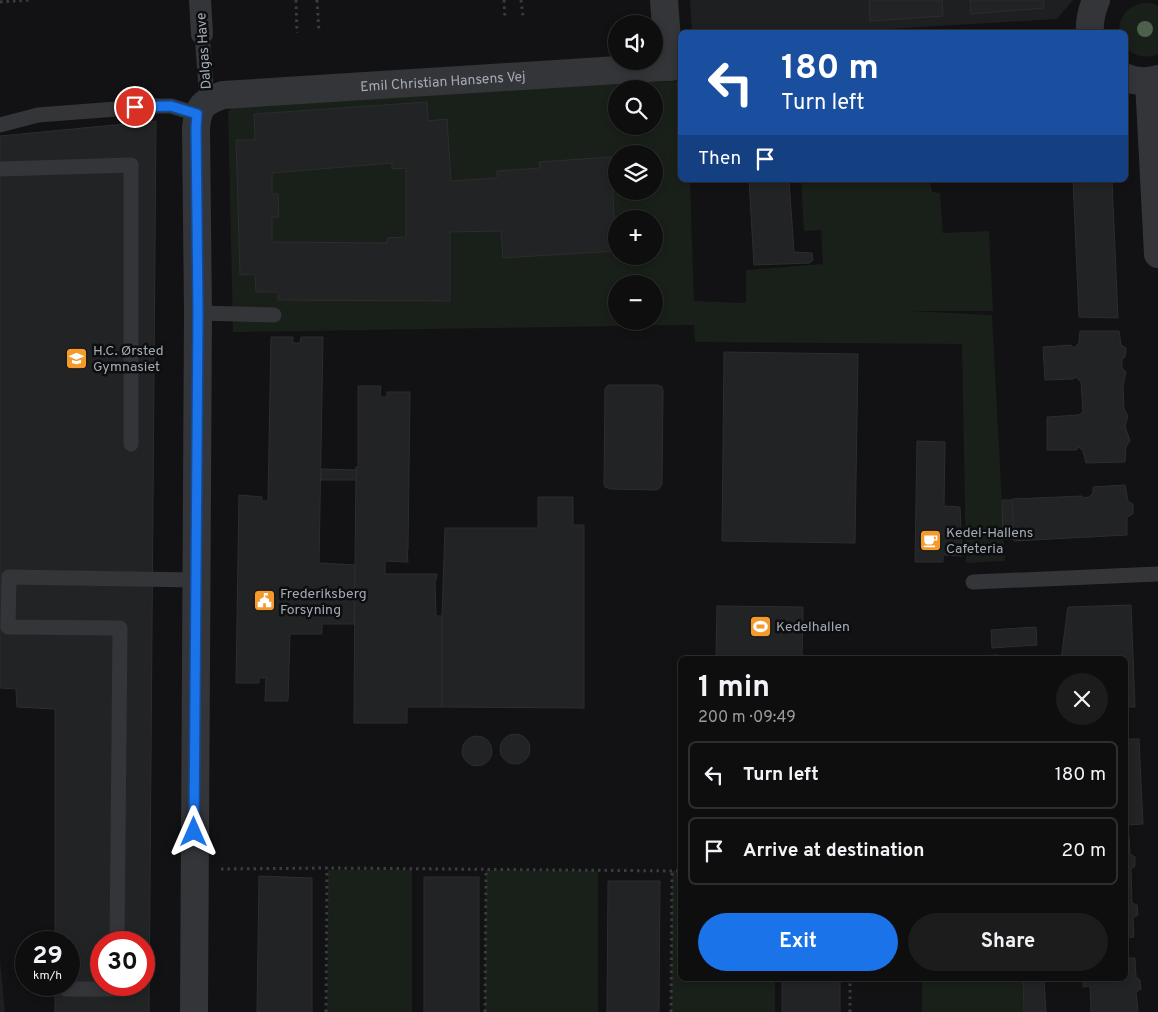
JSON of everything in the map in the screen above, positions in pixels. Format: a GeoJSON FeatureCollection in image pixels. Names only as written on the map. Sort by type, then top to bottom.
{"type":"FeatureCollection","features":[{"type":"Feature","properties":{"kind":"street","name":"Dalgas Have"},"geometry":{"type":"LineString","coordinates":[[200,0],[202,34]]}},
{"type":"Feature","properties":{"kind":"street"},"geometry":{"type":"LineString","coordinates":[[664,0],[674,66]]}},
{"type":"Feature","properties":{"kind":"street"},"geometry":{"type":"LineString","coordinates":[[1090,30],[1092,8],[1096,0]]}},
{"type":"Feature","properties":{"kind":"street","name":"Emil Christian Hansens Vej"},"geometry":{"type":"LineString","coordinates":[[202,108],[223,95],[233,94],[674,66]]}},
{"type":"Feature","properties":{"kind":"street"},"geometry":{"type":"LineString","coordinates":[[1144,79],[1158,254]]}},
{"type":"Feature","properties":{"kind":"street"},"geometry":{"type":"LineString","coordinates":[[194,1012],[198,313],[196,128],[202,108]]}},
{"type":"Feature","properties":{"kind":"lane","name":"Dalgas Have"},"geometry":{"type":"LineString","coordinates":[[202,34],[202,108]]}},
{"type":"Feature","properties":{"kind":"lane"},"geometry":{"type":"LineString","coordinates":[[0,125],[38,115],[154,106],[202,108]]}},
{"type":"Feature","properties":{"kind":"lane"},"geometry":{"type":"LineString","coordinates":[[0,169],[131,165],[131,444]]}},
{"type":"Feature","properties":{"kind":"lane"},"geometry":{"type":"LineString","coordinates":[[198,313],[274,316]]}},
{"type":"Feature","properties":{"kind":"lane"},"geometry":{"type":"LineString","coordinates":[[972,582],[1158,574]]}},
{"type":"Feature","properties":{"kind":"lane"},"geometry":{"type":"LineString","coordinates":[[117,931],[120,628],[8,627],[9,578],[196,580]]}},
{"type":"Feature","properties":{"kind":"path"},"geometry":{"type":"LineString","coordinates":[[0,2],[31,0]]}},
{"type":"Feature","properties":{"kind":"path"},"geometry":{"type":"LineString","coordinates":[[296,0],[298,33]]}},
{"type":"Feature","properties":{"kind":"path"},"geometry":{"type":"LineString","coordinates":[[317,0],[319,32]]}},
{"type":"Feature","properties":{"kind":"path"},"geometry":{"type":"LineString","coordinates":[[504,0],[505,19]]}},
{"type":"Feature","properties":{"kind":"path"},"geometry":{"type":"LineString","coordinates":[[521,0],[523,18]]}},
{"type":"Feature","properties":{"kind":"path"},"geometry":{"type":"LineString","coordinates":[[326,1012],[327,868]]}},
{"type":"Feature","properties":{"kind":"path"},"geometry":{"type":"LineString","coordinates":[[194,869],[327,868],[678,871]]}},
{"type":"Feature","properties":{"kind":"path"},"geometry":{"type":"LineString","coordinates":[[486,870],[486,1012]]}},
{"type":"Feature","properties":{"kind":"path"},"geometry":{"type":"LineString","coordinates":[[672,871],[672,1012]]}},
{"type":"Feature","properties":{"kind":"path"},"geometry":{"type":"LineString","coordinates":[[850,981],[850,1012]]}},
{"type":"Feature","properties":{"kind":"shaded area"},"geometry":{"type":"Polygon","coordinates":[[[690,0],[1073,0],[1057,19],[873,30],[692,30],[690,0]]]}},
{"type":"Feature","properties":{"kind":"shaded area"},"geometry":{"type":"Polygon","coordinates":[[[1142,3],[1152,3],[1158,6],[1158,54],[1140,56],[1128,49],[1128,30],[1119,30],[1119,26],[1122,17],[1132,7],[1142,3]]]}},
{"type":"Feature","properties":{"kind":"shaded area"},"geometry":{"type":"Polygon","coordinates":[[[678,81],[678,182],[690,182],[694,301],[746,303],[746,270],[823,264],[821,230],[804,231],[801,182],[930,183],[932,192],[940,193],[943,233],[989,231],[993,311],[911,311],[992,315],[1005,561],[966,563],[962,344],[695,342],[694,325],[663,325],[663,275],[608,275],[608,326],[233,332],[228,111],[248,98],[608,84],[608,135],[663,135],[663,82],[678,81]]]}},
{"type":"Feature","properties":{"kind":"shaded area"},"geometry":{"type":"Polygon","coordinates":[[[328,870],[412,870],[412,1012],[327,1012],[328,870]]]}},
{"type":"Feature","properties":{"kind":"shaded area"},"geometry":{"type":"Polygon","coordinates":[[[486,870],[598,871],[598,1012],[485,1012],[486,870]]]}},
{"type":"Feature","properties":{"kind":"shaded area"},"geometry":{"type":"Polygon","coordinates":[[[672,871],[678,871],[678,981],[775,981],[775,1012],[671,1012],[672,871]]]}},
{"type":"Feature","properties":{"kind":"shaded area"},"geometry":{"type":"Polygon","coordinates":[[[0,961],[5,1012],[0,1012],[0,961]]]}},
{"type":"Feature","properties":{"kind":"shaded area"},"geometry":{"type":"Polygon","coordinates":[[[922,981],[1023,981],[1024,1012],[922,1012],[922,981]]]}},
{"type":"Feature","properties":{"kind":"building"},"geometry":{"type":"Polygon","coordinates":[[[869,0],[942,0],[943,16],[870,21],[869,0]]]}},
{"type":"Feature","properties":{"kind":"building"},"geometry":{"type":"Polygon","coordinates":[[[970,0],[1043,0],[1044,8],[971,14],[970,0]]]}},
{"type":"Feature","properties":{"kind":"building"},"geometry":{"type":"Polygon","coordinates":[[[427,102],[428,121],[447,119],[451,181],[497,178],[497,171],[540,168],[539,162],[608,157],[608,200],[613,200],[614,210],[608,210],[608,251],[503,258],[501,231],[450,232],[450,301],[278,300],[278,292],[256,292],[255,274],[240,275],[236,140],[255,140],[254,114],[427,102]],[[392,163],[272,173],[272,194],[278,194],[279,217],[272,217],[272,242],[387,243],[387,238],[406,237],[406,168],[392,169],[392,163]]]}},
{"type":"Feature","properties":{"kind":"building","name":"H.C. Ørsted Gymnasiet"},"geometry":{"type":"Polygon","coordinates":[[[156,121],[150,931],[90,931],[90,996],[149,996],[149,1012],[55,1012],[55,996],[80,996],[80,931],[55,931],[55,709],[17,707],[16,689],[0,688],[0,136],[156,121]]]}},
{"type":"Feature","properties":{"kind":"building"},"geometry":{"type":"Polygon","coordinates":[[[749,182],[789,182],[794,252],[812,253],[813,260],[810,263],[754,265],[749,182]]]}},
{"type":"Feature","properties":{"kind":"building"},"geometry":{"type":"Polygon","coordinates":[[[1073,182],[1112,182],[1118,318],[1079,317],[1073,182]]]}},
{"type":"Feature","properties":{"kind":"building"},"geometry":{"type":"Polygon","coordinates":[[[1080,331],[1119,331],[1121,345],[1126,348],[1125,357],[1122,359],[1122,368],[1126,372],[1123,386],[1124,409],[1128,416],[1125,426],[1130,441],[1126,447],[1125,462],[1086,463],[1083,451],[1079,447],[1076,450],[1047,450],[1047,417],[1079,415],[1083,412],[1081,382],[1076,377],[1073,379],[1045,380],[1043,347],[1071,345],[1074,348],[1079,343],[1080,331]]]}},
{"type":"Feature","properties":{"kind":"building"},"geometry":{"type":"Polygon","coordinates":[[[271,337],[293,337],[293,343],[300,343],[301,337],[323,337],[319,563],[355,565],[354,624],[322,624],[322,634],[290,634],[288,701],[265,701],[266,678],[259,678],[259,683],[236,683],[239,495],[262,497],[262,501],[268,501],[271,337]]]}},
{"type":"Feature","properties":{"kind":"building"},"geometry":{"type":"Polygon","coordinates":[[[724,352],[858,354],[855,543],[722,541],[724,352]]]}},
{"type":"Feature","properties":{"kind":"building"},"geometry":{"type":"Polygon","coordinates":[[[610,385],[658,385],[662,387],[662,484],[656,490],[610,489],[605,487],[605,389],[610,385]]]}},
{"type":"Feature","properties":{"kind":"building"},"geometry":{"type":"Polygon","coordinates":[[[358,386],[381,386],[380,397],[387,397],[387,392],[410,392],[408,562],[385,561],[385,574],[437,574],[435,580],[436,616],[442,616],[442,707],[407,707],[407,723],[354,723],[358,386]]]}},
{"type":"Feature","properties":{"kind":"building"},"geometry":{"type":"Polygon","coordinates":[[[917,441],[945,442],[944,506],[960,507],[962,556],[943,555],[943,562],[915,562],[917,441]]]}},
{"type":"Feature","properties":{"kind":"building"},"geometry":{"type":"Polygon","coordinates":[[[321,469],[357,470],[356,480],[321,480],[321,469]]]}},
{"type":"Feature","properties":{"kind":"building"},"geometry":{"type":"Polygon","coordinates":[[[1125,485],[1128,501],[1133,504],[1133,514],[1127,517],[1127,535],[1014,541],[1012,499],[1082,496],[1084,498],[1089,497],[1093,493],[1093,487],[1125,485]]]}},
{"type":"Feature","properties":{"kind":"building"},"geometry":{"type":"Polygon","coordinates":[[[538,497],[573,497],[573,525],[584,525],[584,708],[442,707],[442,616],[445,528],[538,528],[538,497]]]}},
{"type":"Feature","properties":{"kind":"building"},"geometry":{"type":"Polygon","coordinates":[[[1002,500],[1012,500],[1014,539],[1003,539],[1002,500]]]}},
{"type":"Feature","properties":{"kind":"building"},"geometry":{"type":"Polygon","coordinates":[[[1131,605],[1135,707],[1128,707],[1128,656],[1061,656],[1068,607],[1131,605]]]}},
{"type":"Feature","properties":{"kind":"building","name":"Kedelhallen"},"geometry":{"type":"Polygon","coordinates":[[[717,606],[803,607],[802,656],[716,656],[717,606]]]}},
{"type":"Feature","properties":{"kind":"building"},"geometry":{"type":"Polygon","coordinates":[[[1036,627],[1037,645],[992,648],[991,630],[1036,627]]]}},
{"type":"Feature","properties":{"kind":"building"},"geometry":{"type":"Polygon","coordinates":[[[515,734],[526,738],[530,749],[526,760],[515,764],[504,760],[500,749],[504,738],[515,734]]]}},
{"type":"Feature","properties":{"kind":"building"},"geometry":{"type":"Polygon","coordinates":[[[477,736],[488,740],[492,751],[488,762],[477,766],[466,762],[462,751],[466,740],[477,736]]]}},
{"type":"Feature","properties":{"kind":"building"},"geometry":{"type":"Polygon","coordinates":[[[1128,739],[1139,739],[1143,824],[1128,825],[1128,739]]]}},
{"type":"Feature","properties":{"kind":"building"},"geometry":{"type":"Polygon","coordinates":[[[1128,836],[1130,854],[1135,857],[1135,866],[1131,869],[1132,903],[1137,905],[1138,915],[1133,918],[1134,937],[1128,938],[1128,836]]]}},
{"type":"Feature","properties":{"kind":"building"},"geometry":{"type":"Polygon","coordinates":[[[259,876],[312,878],[312,1012],[257,1012],[259,876]]]}},
{"type":"Feature","properties":{"kind":"building"},"geometry":{"type":"Polygon","coordinates":[[[424,877],[479,877],[479,1012],[424,1012],[424,877]]]}},
{"type":"Feature","properties":{"kind":"building"},"geometry":{"type":"Polygon","coordinates":[[[608,881],[660,881],[659,1012],[607,1012],[608,881]]]}},
{"type":"Feature","properties":{"kind":"building"},"geometry":{"type":"Polygon","coordinates":[[[1128,958],[1135,958],[1136,977],[1140,980],[1141,989],[1136,992],[1138,1012],[1091,1012],[1090,986],[1083,987],[1083,981],[1128,981],[1128,958]]]}},
{"type":"Feature","properties":{"kind":"building"},"geometry":{"type":"Polygon","coordinates":[[[782,981],[840,981],[840,1012],[782,1012],[782,981]]]}},
{"type":"Feature","properties":{"kind":"building"},"geometry":{"type":"Polygon","coordinates":[[[1023,981],[1044,981],[1046,1012],[1024,1012],[1023,981]]]}},
{"type":"Feature","properties":{"kind":"place","name":"H.C. Ørsted Gymnasiet"},"geometry":{"type":"Point","coordinates":[77,358]}},
{"type":"Feature","properties":{"kind":"place","name":"Kedel-Hallens Cafeteria"},"geometry":{"type":"Point","coordinates":[930,540]}},
{"type":"Feature","properties":{"kind":"place","name":"Frederiksberg Forsyning"},"geometry":{"type":"Point","coordinates":[264,601]}},
{"type":"Feature","properties":{"kind":"place","name":"Kedelhallen"},"geometry":{"type":"Point","coordinates":[760,626]}},
{"type":"Feature","properties":{"kind":"route"},"geometry":{"type":"LineString","coordinates":[[135,107],[171,106],[197,114],[198,313],[194,832]]}}]}
